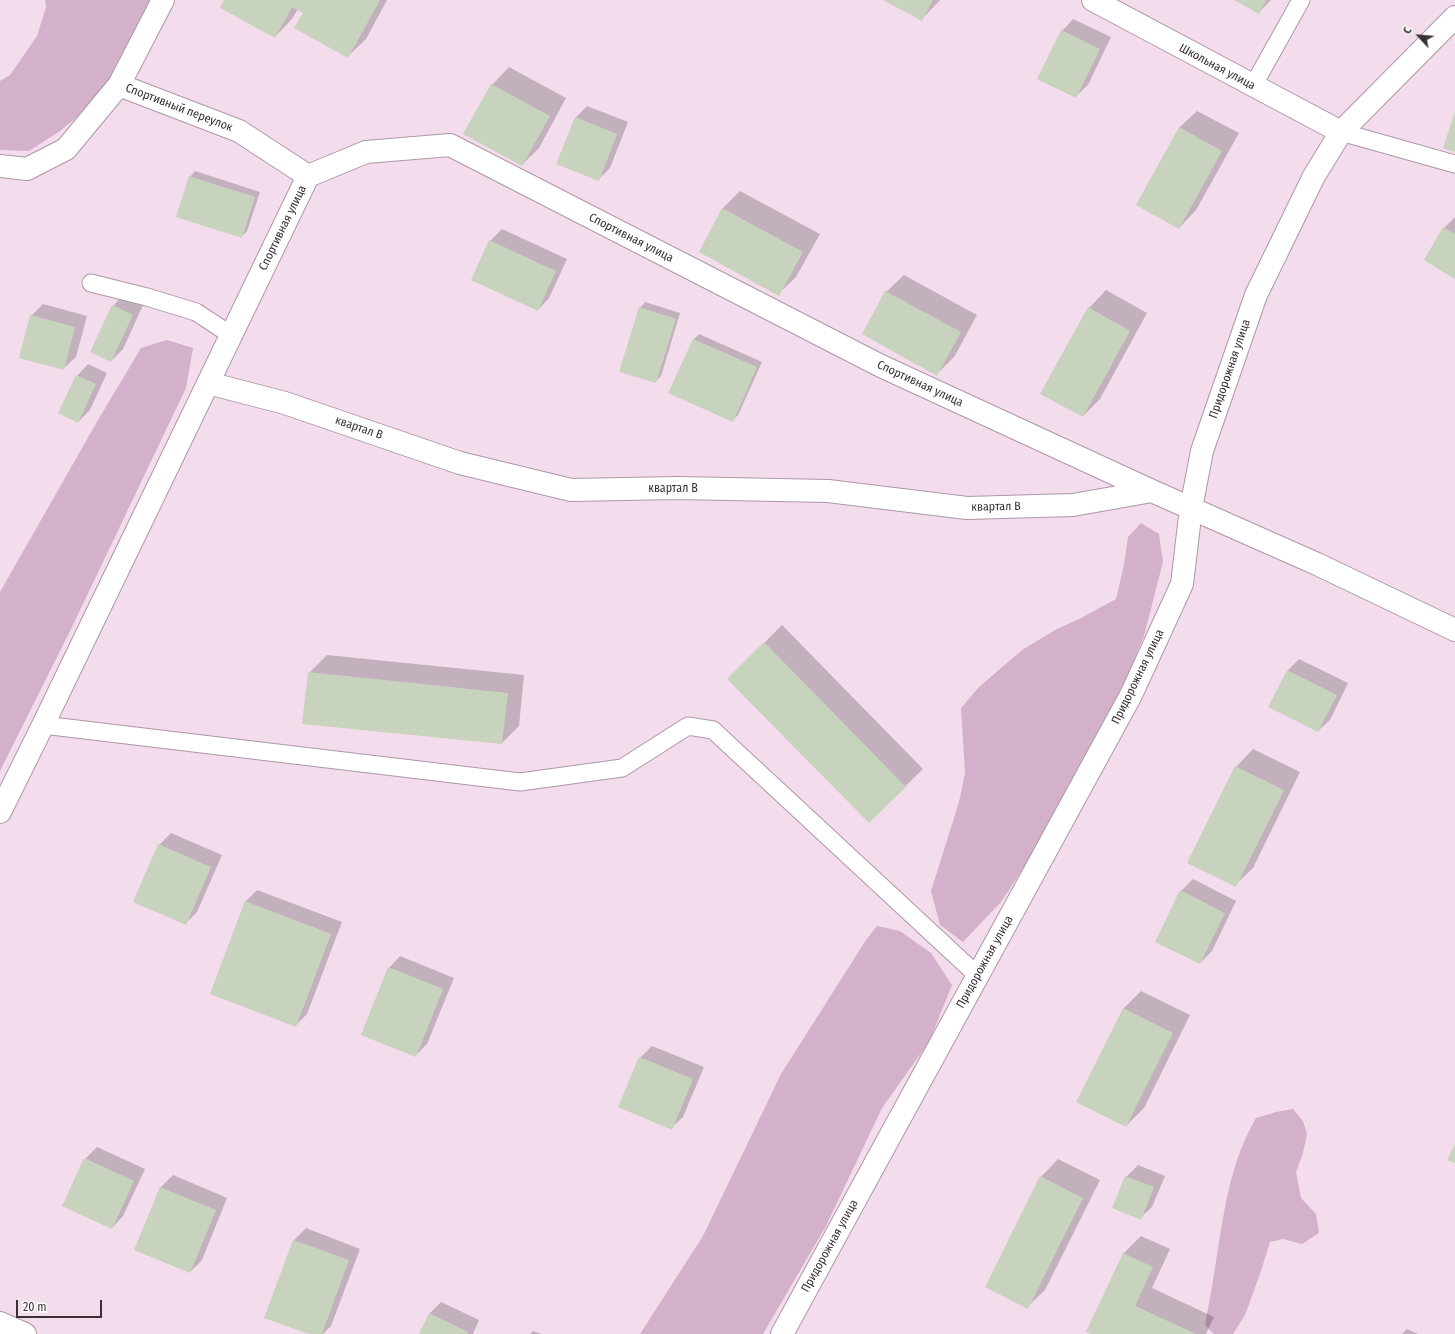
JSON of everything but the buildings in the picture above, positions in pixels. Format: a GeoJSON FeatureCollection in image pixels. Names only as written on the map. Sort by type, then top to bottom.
{"type":"FeatureCollection","features":[{"type":"Feature","properties":{"kind":"street"},"geometry":{"type":"LineString","coordinates":[[119,85],[163,0]]}},
{"type":"Feature","properties":{"kind":"street","name":"Школьная улица"},"geometry":{"type":"LineString","coordinates":[[1093,0],[1341,132]]}},
{"type":"Feature","properties":{"kind":"street","name":"Придорожная улица"},"geometry":{"type":"LineString","coordinates":[[782,1334],[1131,695],[1182,584],[1191,508],[1202,451],[1256,295],[1314,176],[1341,132],[1455,17]]}},
{"type":"Feature","properties":{"kind":"street","name":"Спортивный переулок"},"geometry":{"type":"LineString","coordinates":[[0,166],[27,169],[66,149],[119,85],[239,131],[308,176]]}},
{"type":"Feature","properties":{"kind":"street","name":"Спортивная улица"},"geometry":{"type":"LineString","coordinates":[[0,812],[44,725],[308,176],[366,152],[450,145],[881,366],[1152,491],[1317,564],[1455,630]]}},
{"type":"Feature","properties":{"kind":"street","name":"квартал В"},"geometry":{"type":"LineString","coordinates":[[208,383],[285,403],[460,463],[571,490],[678,488],[828,491],[967,508],[1073,505],[1152,491]]}},
{"type":"Feature","properties":{"kind":"street"},"geometry":{"type":"LineString","coordinates":[[0,1323],[25,1334]]}},
{"type":"Feature","properties":{"kind":"lane"},"geometry":{"type":"LineString","coordinates":[[1253,86],[1301,0]]}},
{"type":"Feature","properties":{"kind":"lane"},"geometry":{"type":"LineString","coordinates":[[1341,132],[1455,164]]}},
{"type":"Feature","properties":{"kind":"lane"},"geometry":{"type":"LineString","coordinates":[[91,283],[147,297],[196,312],[231,335]]}},
{"type":"Feature","properties":{"kind":"lane"},"geometry":{"type":"LineString","coordinates":[[44,725],[520,782],[622,768],[688,726],[713,730],[978,976]]}},
{"type":"Feature","properties":{"kind":"shaded area"},"geometry":{"type":"Polygon","coordinates":[[[45,0],[152,0],[126,54],[93,104],[60,131],[29,151],[0,150],[0,81],[10,75],[37,36],[46,7],[45,0]]]}},
{"type":"Feature","properties":{"kind":"shaded area"},"geometry":{"type":"Polygon","coordinates":[[[167,340],[193,348],[186,388],[71,629],[0,771],[0,592],[98,420],[141,348],[167,340]]]}},
{"type":"Feature","properties":{"kind":"shaded area"},"geometry":{"type":"Polygon","coordinates":[[[1141,523],[1159,534],[1163,562],[1144,636],[1109,720],[1032,855],[1001,902],[963,942],[940,925],[931,891],[959,802],[965,773],[961,708],[979,687],[1022,650],[1057,629],[1116,599],[1124,565],[1128,537],[1141,523]]]}},
{"type":"Feature","properties":{"kind":"shaded area"},"geometry":{"type":"Polygon","coordinates":[[[877,926],[900,931],[931,953],[952,985],[929,1042],[882,1108],[826,1226],[763,1334],[640,1334],[703,1236],[781,1074],[866,940],[877,926]]]}},
{"type":"Feature","properties":{"kind":"shaded area"},"geometry":{"type":"Polygon","coordinates":[[[1293,1109],[1303,1121],[1307,1134],[1303,1153],[1296,1172],[1301,1198],[1316,1214],[1319,1233],[1302,1244],[1283,1239],[1270,1242],[1245,1315],[1233,1334],[1214,1334],[1205,1325],[1226,1200],[1238,1158],[1256,1118],[1293,1109]]]}}]}
